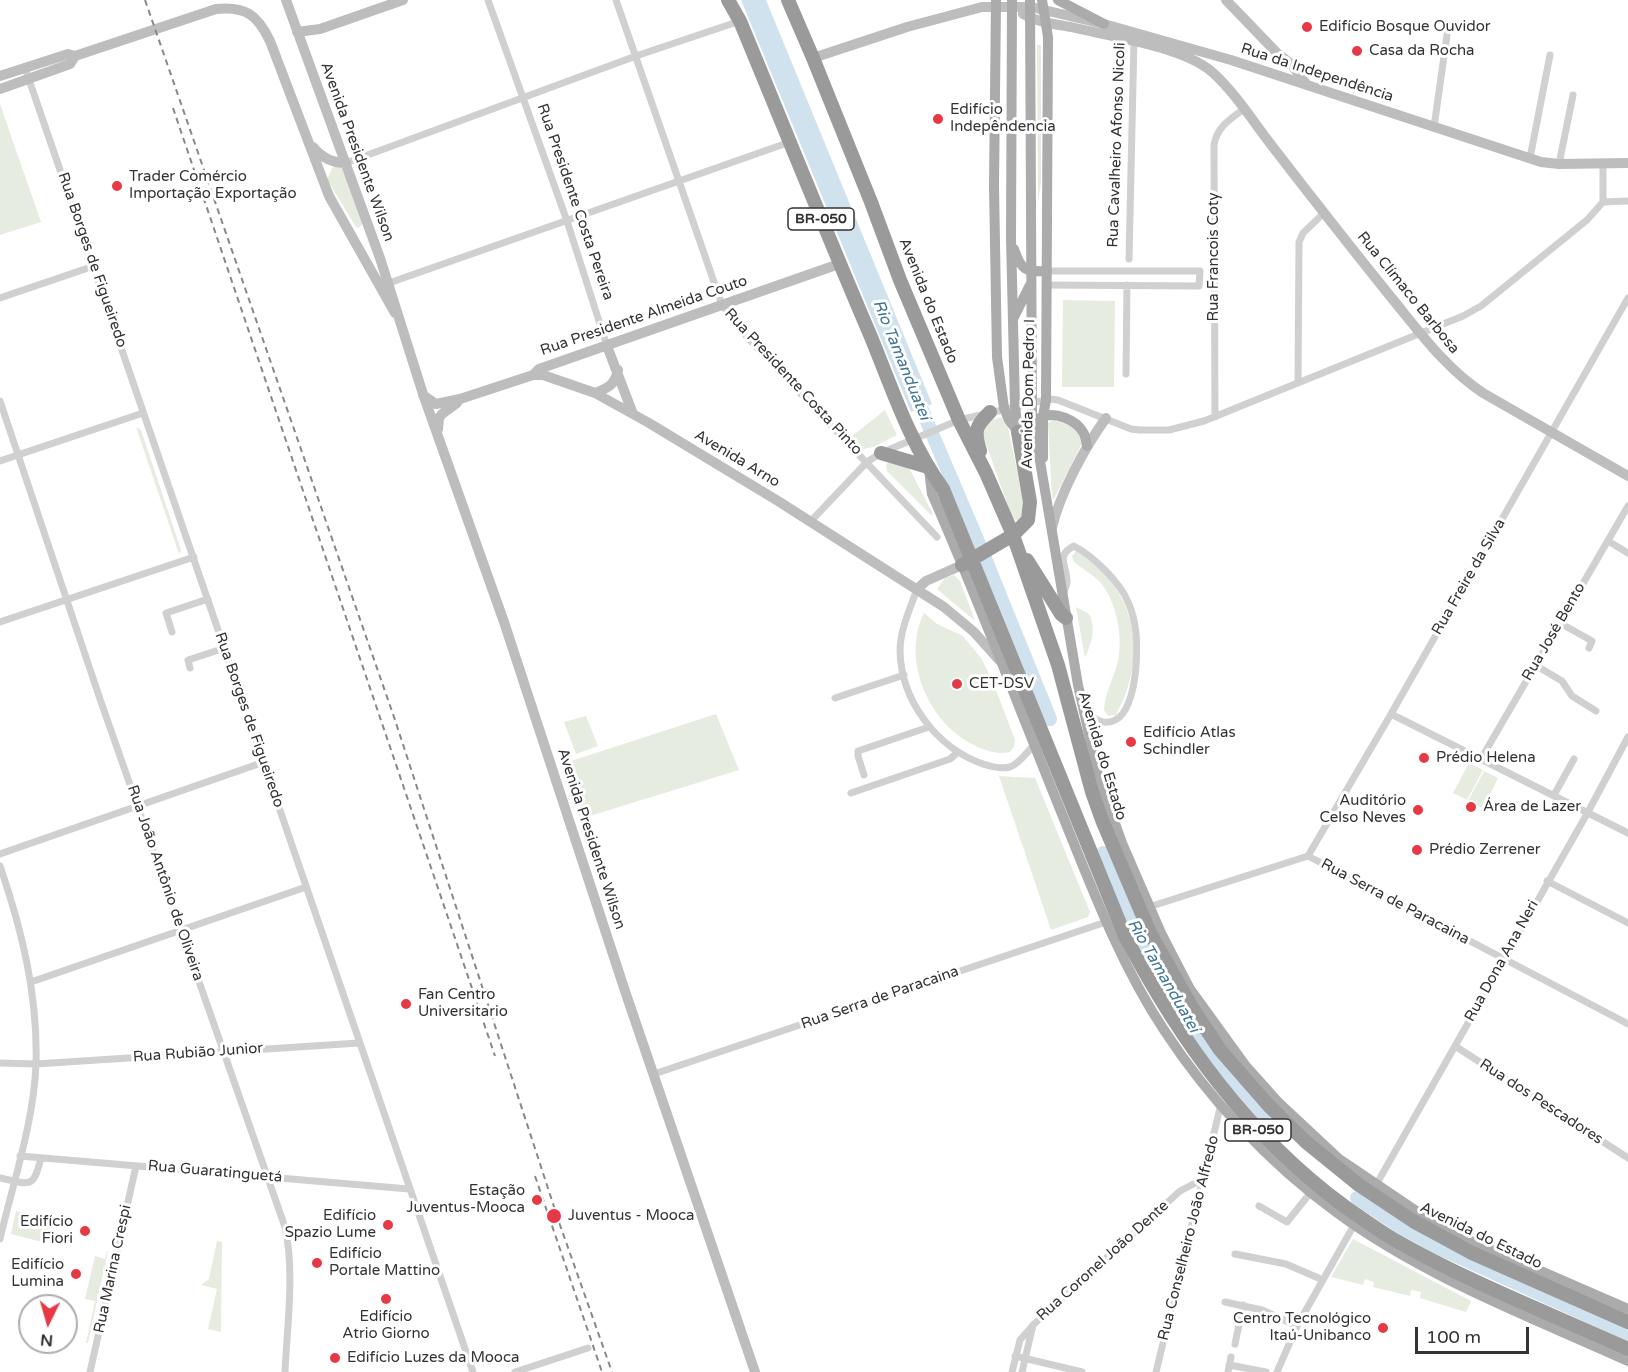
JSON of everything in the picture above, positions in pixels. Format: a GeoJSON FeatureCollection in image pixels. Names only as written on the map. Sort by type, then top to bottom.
{"type":"FeatureCollection","features":[{"type":"Feature","properties":{"kind":"highway","name":"BR-050"},"geometry":{"type":"LineString","coordinates":[[728,0],[740,21],[839,264],[917,437],[928,468],[943,489],[967,562],[1125,936],[1171,1018],[1233,1102],[1256,1128],[1310,1180],[1391,1238],[1474,1281],[1628,1349]]}},
{"type":"Feature","properties":{"kind":"highway","name":"Avenida do Estado"},"geometry":{"type":"LineString","coordinates":[[788,0],[871,202],[956,421],[986,473],[1012,535],[1058,665],[1089,781],[1102,820],[1159,951],[1194,1011],[1220,1050],[1269,1106],[1337,1169],[1391,1208],[1472,1253],[1628,1322]]}},
{"type":"Feature","properties":{"kind":"highway"},"geometry":{"type":"LineString","coordinates":[[986,473],[976,435],[979,423],[1003,409]]}},
{"type":"Feature","properties":{"kind":"highway"},"geometry":{"type":"LineString","coordinates":[[967,562],[1012,535],[1025,524],[1030,513],[1018,432]]}},
{"type":"Feature","properties":{"kind":"highway"},"geometry":{"type":"LineString","coordinates":[[881,453],[928,468]]}},
{"type":"Feature","properties":{"kind":"highway"},"geometry":{"type":"LineString","coordinates":[[1019,554],[1027,559],[1061,614],[1066,618]]}},
{"type":"Feature","properties":{"kind":"main road","name":"Avenida Presidente Wilson"},"geometry":{"type":"LineString","coordinates":[[286,0],[346,163],[388,283],[423,394],[504,622],[624,988],[755,1372]]}},
{"type":"Feature","properties":{"kind":"main road"},"geometry":{"type":"LineString","coordinates":[[297,32],[320,29],[403,0]]}},
{"type":"Feature","properties":{"kind":"main road"},"geometry":{"type":"LineString","coordinates":[[1058,0],[1104,24]]}},
{"type":"Feature","properties":{"kind":"main road"},"geometry":{"type":"LineString","coordinates":[[1226,0],[1277,53],[1291,64],[1307,86]]}},
{"type":"Feature","properties":{"kind":"main road"},"geometry":{"type":"LineString","coordinates":[[813,58],[907,27],[996,3],[1030,8]]}},
{"type":"Feature","properties":{"kind":"main road","name":"Avenida Dom Pedro I"},"geometry":{"type":"LineString","coordinates":[[996,3],[994,186],[997,357],[1003,409],[1018,432]]}},
{"type":"Feature","properties":{"kind":"main road","name":"Avenida Dom Pedro I"},"geometry":{"type":"LineString","coordinates":[[1003,409],[1012,320],[1012,4]]}},
{"type":"Feature","properties":{"kind":"main road","name":"Rua da Independência"},"geometry":{"type":"LineString","coordinates":[[1030,8],[1043,5],[1104,24],[1183,55],[1214,73]]}},
{"type":"Feature","properties":{"kind":"main road","name":"Avenida Dom Pedro I"},"geometry":{"type":"LineString","coordinates":[[1042,484],[1046,400],[1048,37],[1043,5]]}},
{"type":"Feature","properties":{"kind":"main road","name":"Avenida Presidente Wilson"},"geometry":{"type":"LineString","coordinates":[[75,56],[216,9],[230,8],[245,11],[255,18],[264,29],[310,145],[320,177],[386,299],[397,315]]}},
{"type":"Feature","properties":{"kind":"main road","name":"Rua da Independência"},"geometry":{"type":"LineString","coordinates":[[1030,8],[1045,22],[1135,37],[1231,60],[1530,158],[1559,164],[1628,163]]}},
{"type":"Feature","properties":{"kind":"main road","name":"Avenida Dom Pedro I"},"geometry":{"type":"LineString","coordinates":[[1030,8],[1031,403],[1042,484]]}},
{"type":"Feature","properties":{"kind":"main road"},"geometry":{"type":"LineString","coordinates":[[302,43],[320,29]]}},
{"type":"Feature","properties":{"kind":"main road"},"geometry":{"type":"LineString","coordinates":[[1275,75],[1277,53]]}},
{"type":"Feature","properties":{"kind":"main road"},"geometry":{"type":"LineString","coordinates":[[0,76],[68,54],[75,56],[70,64],[0,89]]}},
{"type":"Feature","properties":{"kind":"main road"},"geometry":{"type":"LineString","coordinates":[[1214,73],[1221,64],[1231,60]]}},
{"type":"Feature","properties":{"kind":"main road","name":"Rua Clímaco Barbosa"},"geometry":{"type":"LineString","coordinates":[[1214,73],[1420,333],[1450,367],[1466,381],[1551,433],[1628,476]]}},
{"type":"Feature","properties":{"kind":"main road"},"geometry":{"type":"LineString","coordinates":[[310,145],[332,162],[346,163]]}},
{"type":"Feature","properties":{"kind":"main road"},"geometry":{"type":"LineString","coordinates":[[320,177],[327,165],[332,162]]}},
{"type":"Feature","properties":{"kind":"main road"},"geometry":{"type":"LineString","coordinates":[[994,186],[1011,213]]}},
{"type":"Feature","properties":{"kind":"main road"},"geometry":{"type":"LineString","coordinates":[[1030,222],[1047,186]]}},
{"type":"Feature","properties":{"kind":"main road"},"geometry":{"type":"LineString","coordinates":[[1011,237],[1020,265],[1030,272],[1047,271]]}},
{"type":"Feature","properties":{"kind":"main road","name":"Rua Presidente Almeida Couto"},"geometry":{"type":"LineString","coordinates":[[423,394],[436,404],[460,399],[839,264]]}},
{"type":"Feature","properties":{"kind":"main road"},"geometry":{"type":"LineString","coordinates":[[1012,320],[1030,285],[1047,285]]}},
{"type":"Feature","properties":{"kind":"main road","name":"Rua Presidente Costa Pereira"},"geometry":{"type":"LineString","coordinates":[[607,346],[633,414]]}},
{"type":"Feature","properties":{"kind":"main road"},"geometry":{"type":"LineString","coordinates":[[595,393],[611,386],[618,370]]}},
{"type":"Feature","properties":{"kind":"main road","name":"Avenida Arno"},"geometry":{"type":"LineString","coordinates":[[532,375],[543,375],[595,393],[811,521],[962,620],[1001,663]]}},
{"type":"Feature","properties":{"kind":"main road","name":"Rua Presidente Almeida Couto"},"geometry":{"type":"LineString","coordinates":[[437,432],[440,425],[439,418],[460,399]]}},
{"type":"Feature","properties":{"kind":"main road"},"geometry":{"type":"LineString","coordinates":[[1018,432],[1044,416],[1063,413],[1077,417],[1088,428],[1089,442]]}},
{"type":"Feature","properties":{"kind":"main road"},"geometry":{"type":"LineString","coordinates":[[1051,532],[1056,511],[1089,442],[1106,418]]}},
{"type":"Feature","properties":{"kind":"main road","name":"Avenida do Estado"},"geometry":{"type":"LineString","coordinates":[[1042,484],[1066,618],[1099,779],[1108,807],[1149,907],[1190,989],[1245,1065],[1279,1103],[1319,1142],[1354,1171],[1431,1221],[1628,1309]]}},
{"type":"Feature","properties":{"kind":"main road"},"geometry":{"type":"LineString","coordinates":[[917,589],[926,582],[967,562],[1001,663],[1106,922],[1130,972],[1163,1028],[1180,1054],[1221,1104],[1256,1142],[1311,1192],[1354,1225],[1441,1275],[1628,1361]]}},
{"type":"Feature","properties":{"kind":"street","name":"Rua Presidente Costa Pereira"},"geometry":{"type":"LineString","coordinates":[[488,0],[567,221],[607,346]]}},
{"type":"Feature","properties":{"kind":"street","name":"Rua Presidente Costa Pinto"},"geometry":{"type":"LineString","coordinates":[[616,0],[722,305],[748,338],[937,537]]}},
{"type":"Feature","properties":{"kind":"street"},"geometry":{"type":"LineString","coordinates":[[346,163],[636,56],[740,21]]}},
{"type":"Feature","properties":{"kind":"street"},"geometry":{"type":"LineString","coordinates":[[1434,127],[1448,28]]}},
{"type":"Feature","properties":{"kind":"street","name":"Rua Cavalheiro Afonso Nicoli"},"geometry":{"type":"LineString","coordinates":[[1128,259],[1135,37]]}},
{"type":"Feature","properties":{"kind":"street"},"geometry":{"type":"LineString","coordinates":[[1530,158],[1550,55]]}},
{"type":"Feature","properties":{"kind":"street","name":"Rua Borges de Figueiredo"},"geometry":{"type":"LineString","coordinates":[[25,68],[473,1372]]}},
{"type":"Feature","properties":{"kind":"street"},"geometry":{"type":"LineString","coordinates":[[1559,164],[1573,95]]}},
{"type":"Feature","properties":{"kind":"street","name":"Rua Francois Coty"},"geometry":{"type":"LineString","coordinates":[[1215,417],[1214,145],[1215,137],[1221,127],[1244,109]]}},
{"type":"Feature","properties":{"kind":"street"},"geometry":{"type":"LineString","coordinates":[[388,283],[790,142]]}},
{"type":"Feature","properties":{"kind":"street"},"geometry":{"type":"LineString","coordinates":[[811,521],[867,462],[881,453],[956,421],[1031,403],[1058,400],[1131,429],[1169,430],[1215,417],[1463,316],[1481,306],[1587,220],[1603,202],[1604,164]]}},
{"type":"Feature","properties":{"kind":"street"},"geometry":{"type":"LineString","coordinates":[[1603,202],[1628,201]]}},
{"type":"Feature","properties":{"kind":"street"},"geometry":{"type":"LineString","coordinates":[[1298,383],[1299,242],[1303,233],[1324,213]]}},
{"type":"Feature","properties":{"kind":"street"},"geometry":{"type":"LineString","coordinates":[[0,298],[94,266]]}},
{"type":"Feature","properties":{"kind":"street"},"geometry":{"type":"LineString","coordinates":[[1047,271],[1200,271],[1200,286],[1047,285]]}},
{"type":"Feature","properties":{"kind":"street"},"geometry":{"type":"LineString","coordinates":[[1114,271],[1115,285]]}},
{"type":"Feature","properties":{"kind":"street"},"geometry":{"type":"LineString","coordinates":[[1146,271],[1146,286]]}},
{"type":"Feature","properties":{"kind":"street"},"geometry":{"type":"LineString","coordinates":[[1126,374],[1127,285]]}},
{"type":"Feature","properties":{"kind":"street","name":"Rua Freire da Silva"},"geometry":{"type":"LineString","coordinates":[[1308,856],[1628,298]]}},
{"type":"Feature","properties":{"kind":"street","name":"Rua João Antônio de Oliveira"},"geometry":{"type":"LineString","coordinates":[[0,401],[66,600],[288,1242],[290,1272],[285,1372]]}},
{"type":"Feature","properties":{"kind":"street"},"geometry":{"type":"LineString","coordinates":[[0,461],[143,413]]}},
{"type":"Feature","properties":{"kind":"street","name":"Rua José Bento"},"geometry":{"type":"LineString","coordinates":[[1481,759],[1628,506]]}},
{"type":"Feature","properties":{"kind":"street"},"geometry":{"type":"LineString","coordinates":[[1608,541],[1628,553]]}},
{"type":"Feature","properties":{"kind":"street"},"geometry":{"type":"LineString","coordinates":[[1063,595],[1067,583],[1063,558],[1065,551],[1074,546],[1083,550],[1119,586],[1127,600],[1136,632],[1135,683],[1125,712],[1113,722],[1103,723],[1084,710]]}},
{"type":"Feature","properties":{"kind":"street"},"geometry":{"type":"LineString","coordinates":[[0,622],[194,557]]}},
{"type":"Feature","properties":{"kind":"street"},"geometry":{"type":"LineString","coordinates":[[917,589],[902,630],[900,652],[904,675],[913,700],[929,727],[941,740],[971,760],[1004,768],[1014,766],[1034,745]]}},
{"type":"Feature","properties":{"kind":"street"},"geometry":{"type":"LineString","coordinates":[[172,632],[166,613],[208,599]]}},
{"type":"Feature","properties":{"kind":"street"},"geometry":{"type":"LineString","coordinates":[[1560,623],[1592,641],[1589,648]]}},
{"type":"Feature","properties":{"kind":"street"},"geometry":{"type":"LineString","coordinates":[[190,668],[188,660],[225,648]]}},
{"type":"Feature","properties":{"kind":"street"},"geometry":{"type":"LineString","coordinates":[[1535,665],[1562,681],[1572,696],[1596,711]]}},
{"type":"Feature","properties":{"kind":"street"},"geometry":{"type":"LineString","coordinates":[[836,698],[904,675]]}},
{"type":"Feature","properties":{"kind":"street"},"geometry":{"type":"LineString","coordinates":[[1391,714],[1628,833]]}},
{"type":"Feature","properties":{"kind":"street"},"geometry":{"type":"LineString","coordinates":[[864,775],[858,751],[929,727]]}},
{"type":"Feature","properties":{"kind":"street","name":"Rua Dona Ana Neri"},"geometry":{"type":"LineString","coordinates":[[1376,1185],[1588,812],[1628,737]]}},
{"type":"Feature","properties":{"kind":"street"},"geometry":{"type":"LineString","coordinates":[[851,793],[950,759],[957,752]]}},
{"type":"Feature","properties":{"kind":"street"},"geometry":{"type":"LineString","coordinates":[[1554,795],[1574,759]]}},
{"type":"Feature","properties":{"kind":"street"},"geometry":{"type":"LineString","coordinates":[[0,854],[264,762]]}},
{"type":"Feature","properties":{"kind":"street","name":"Rua Serra de Paracaina"},"geometry":{"type":"LineString","coordinates":[[1149,907],[1308,856],[1628,1024]]}},
{"type":"Feature","properties":{"kind":"street"},"geometry":{"type":"LineString","coordinates":[[0,866],[18,924],[31,982],[36,1064],[31,1104],[0,1239]]}},
{"type":"Feature","properties":{"kind":"street"},"geometry":{"type":"LineString","coordinates":[[1547,881],[1628,923]]}},
{"type":"Feature","properties":{"kind":"street"},"geometry":{"type":"LineString","coordinates":[[31,982],[306,887]]}},
{"type":"Feature","properties":{"kind":"street","name":"Rua Serra de Paracaina"},"geometry":{"type":"LineString","coordinates":[[654,1074],[1106,922]]}},
{"type":"Feature","properties":{"kind":"street","name":"Rua Rubião Junior"},"geometry":{"type":"LineString","coordinates":[[0,1063],[36,1064],[359,1042]]}},
{"type":"Feature","properties":{"kind":"street","name":"Rua dos Pescadores"},"geometry":{"type":"LineString","coordinates":[[1455,1046],[1628,1158]]}},
{"type":"Feature","properties":{"kind":"street","name":"Rua Conselheiro João Alfredo"},"geometry":{"type":"LineString","coordinates":[[1156,1372],[1221,1104]]}},
{"type":"Feature","properties":{"kind":"street","name":"Rua Guaratinguetá"},"geometry":{"type":"LineString","coordinates":[[20,1156],[409,1189]]}},
{"type":"Feature","properties":{"kind":"street"},"geometry":{"type":"LineString","coordinates":[[0,1178],[27,1183],[35,1179],[41,1158]]}},
{"type":"Feature","properties":{"kind":"street","name":"Rua Marina Crespi"},"geometry":{"type":"LineString","coordinates":[[90,1372],[136,1166]]}},
{"type":"Feature","properties":{"kind":"street","name":"Rua Coronel João Dente"},"geometry":{"type":"LineString","coordinates":[[1012,1372],[1020,1340],[1034,1324],[1180,1191],[1203,1179]]}},
{"type":"Feature","properties":{"kind":"street"},"geometry":{"type":"LineString","coordinates":[[1259,1206],[1287,1222],[1311,1192]]}},
{"type":"Feature","properties":{"kind":"street"},"geometry":{"type":"LineString","coordinates":[[1277,1372],[1297,1326],[1354,1225]]}},
{"type":"Feature","properties":{"kind":"street"},"geometry":{"type":"LineString","coordinates":[[1235,1254],[1286,1264],[1323,1280]]}},
{"type":"Feature","properties":{"kind":"street"},"geometry":{"type":"LineString","coordinates":[[1225,1302],[1273,1314],[1297,1326]]}},
{"type":"Feature","properties":{"kind":"street"},"geometry":{"type":"LineString","coordinates":[[1235,1344],[1243,1305]]}},
{"type":"Feature","properties":{"kind":"street","name":"Rua Coronel João Dente"},"geometry":{"type":"LineString","coordinates":[[1022,1372],[1034,1324]]}},
{"type":"Feature","properties":{"kind":"street"},"geometry":{"type":"LineString","coordinates":[[515,1372],[588,1348]]}},
{"type":"Feature","properties":{"kind":"street"},"geometry":{"type":"LineString","coordinates":[[1015,1356],[1082,1372]]}},
{"type":"Feature","properties":{"kind":"street"},"geometry":{"type":"LineString","coordinates":[[1229,1364],[1266,1372]]}},
{"type":"Feature","properties":{"kind":"shaded area"},"geometry":{"type":"Polygon","coordinates":[[[1037,45],[1041,45],[1041,182],[1038,202],[1037,45]]]}},
{"type":"Feature","properties":{"kind":"shaded area"},"geometry":{"type":"Polygon","coordinates":[[[0,104],[41,222],[0,235],[0,104]]]}},
{"type":"Feature","properties":{"kind":"shaded area"},"geometry":{"type":"Polygon","coordinates":[[[340,164],[362,216],[362,225],[358,228],[327,179],[334,165],[340,164]]]}},
{"type":"Feature","properties":{"kind":"shaded area"},"geometry":{"type":"Polygon","coordinates":[[[1063,300],[1115,301],[1114,387],[1062,387],[1063,300]]]}},
{"type":"Feature","properties":{"kind":"shaded area"},"geometry":{"type":"Polygon","coordinates":[[[885,410],[897,435],[873,447],[863,449],[852,436],[885,410]]]}},
{"type":"Feature","properties":{"kind":"shaded area"},"geometry":{"type":"Polygon","coordinates":[[[1001,417],[1007,423],[1025,508],[1023,516],[1018,521],[1012,518],[982,432],[986,422],[1001,417]]]}},
{"type":"Feature","properties":{"kind":"shaded area"},"geometry":{"type":"Polygon","coordinates":[[[1053,419],[1077,429],[1082,439],[1054,499],[1052,497],[1048,423],[1053,419]]]}},
{"type":"Feature","properties":{"kind":"shaded area"},"geometry":{"type":"Polygon","coordinates":[[[136,427],[141,430],[181,550],[179,554],[136,427]]]}},
{"type":"Feature","properties":{"kind":"shaded area"},"geometry":{"type":"Polygon","coordinates":[[[890,460],[907,464],[933,514],[931,515],[887,471],[886,465],[890,460]]]}},
{"type":"Feature","properties":{"kind":"shaded area"},"geometry":{"type":"Polygon","coordinates":[[[1076,551],[1097,566],[1113,584],[1124,603],[1131,624],[1134,646],[1132,669],[1126,692],[1116,715],[1108,716],[1104,710],[1118,661],[1120,641],[1117,620],[1106,590],[1091,574],[1074,562],[1072,556],[1076,551]]]}},
{"type":"Feature","properties":{"kind":"shaded area"},"geometry":{"type":"Polygon","coordinates":[[[954,575],[960,581],[975,621],[937,589],[945,578],[954,575]]]}},
{"type":"Feature","properties":{"kind":"shaded area"},"geometry":{"type":"Polygon","coordinates":[[[1076,607],[1089,614],[1093,625],[1091,642],[1085,658],[1076,607]]]}},
{"type":"Feature","properties":{"kind":"shaded area"},"geometry":{"type":"Polygon","coordinates":[[[924,613],[937,624],[963,636],[981,658],[991,677],[1015,740],[1010,752],[990,751],[970,743],[955,733],[931,704],[917,668],[918,631],[924,613]]]}},
{"type":"Feature","properties":{"kind":"shaded area"},"geometry":{"type":"Polygon","coordinates":[[[716,714],[739,770],[580,819],[562,764],[716,714]]]}},
{"type":"Feature","properties":{"kind":"shaded area"},"geometry":{"type":"Polygon","coordinates":[[[586,716],[598,746],[576,754],[564,722],[586,716]]]}},
{"type":"Feature","properties":{"kind":"shaded area"},"geometry":{"type":"Polygon","coordinates":[[[1469,763],[1483,770],[1467,800],[1453,793],[1469,763]]]}},
{"type":"Feature","properties":{"kind":"shaded area"},"geometry":{"type":"Polygon","coordinates":[[[1484,771],[1498,778],[1483,808],[1468,801],[1484,771]]]}},
{"type":"Feature","properties":{"kind":"shaded area"},"geometry":{"type":"Polygon","coordinates":[[[999,776],[1035,778],[1090,912],[1088,917],[1051,930],[999,776]]]}},
{"type":"Feature","properties":{"kind":"shaded area"},"geometry":{"type":"Polygon","coordinates":[[[16,1211],[51,1220],[46,1243],[11,1234],[16,1211]]]}},
{"type":"Feature","properties":{"kind":"shaded area"},"geometry":{"type":"Polygon","coordinates":[[[1353,1239],[1471,1301],[1466,1312],[1420,1298],[1421,1292],[1411,1290],[1410,1296],[1373,1287],[1374,1282],[1365,1279],[1363,1285],[1331,1277],[1353,1239]]]}},
{"type":"Feature","properties":{"kind":"shaded area"},"geometry":{"type":"Polygon","coordinates":[[[217,1241],[222,1242],[221,1332],[208,1329],[217,1289],[201,1285],[209,1279],[217,1241]]]}},
{"type":"Feature","properties":{"kind":"shaded area"},"geometry":{"type":"Polygon","coordinates":[[[107,1251],[88,1343],[86,1343],[95,1301],[85,1299],[95,1256],[105,1259],[107,1251]]]}},
{"type":"Feature","properties":{"kind":"water","name":"Rio Tamanduateí"},"geometry":{"type":"Polygon","coordinates":[[[741,0],[766,0],[932,404],[911,412],[741,0]]]}},
{"type":"Feature","properties":{"kind":"waterway","name":"Rio Tamanduateí"},"geometry":{"type":"LineString","coordinates":[[914,391],[1050,719]]}},
{"type":"Feature","properties":{"kind":"waterway","name":"Rio Tamanduateí"},"geometry":{"type":"LineString","coordinates":[[1103,853],[1141,944],[1170,997],[1204,1047],[1263,1116]]}},
{"type":"Feature","properties":{"kind":"waterway","name":"Rio Tamanduateí"},"geometry":{"type":"LineString","coordinates":[[1357,1198],[1399,1226],[1439,1248],[1628,1334]]}},
{"type":"Feature","properties":{"kind":"railway"},"geometry":{"type":"LineString","coordinates":[[145,0],[395,720],[560,1225],[612,1372]]}},
{"type":"Feature","properties":{"kind":"railway"},"geometry":{"type":"LineString","coordinates":[[173,108],[495,1056]]}},
{"type":"Feature","properties":{"kind":"railway"},"geometry":{"type":"LineString","coordinates":[[535,1176],[602,1372]]}},
{"type":"Feature","properties":{"kind":"place","name":"Edifício Bosque Ouvidor"},"geometry":{"type":"Point","coordinates":[1307,27]}},
{"type":"Feature","properties":{"kind":"place","name":"Casa da Rocha"},"geometry":{"type":"Point","coordinates":[1357,51]}},
{"type":"Feature","properties":{"kind":"place","name":"Edifício Indepêndencia"},"geometry":{"type":"Point","coordinates":[938,119]}},
{"type":"Feature","properties":{"kind":"place","name":"Trader Comércio Importação Exportação"},"geometry":{"type":"Point","coordinates":[117,186]}},
{"type":"Feature","properties":{"kind":"place","name":"CET-DSV"},"geometry":{"type":"Point","coordinates":[957,684]}},
{"type":"Feature","properties":{"kind":"place","name":"Edifício Atlas Schindler"},"geometry":{"type":"Point","coordinates":[1131,742]}},
{"type":"Feature","properties":{"kind":"place","name":"Prédio Helena"},"geometry":{"type":"Point","coordinates":[1424,758]}},
{"type":"Feature","properties":{"kind":"place","name":"Área de Lazer"},"geometry":{"type":"Point","coordinates":[1471,807]}},
{"type":"Feature","properties":{"kind":"place","name":"Auditório Celso Neves"},"geometry":{"type":"Point","coordinates":[1418,810]}},
{"type":"Feature","properties":{"kind":"place","name":"Prédio Zerrener"},"geometry":{"type":"Point","coordinates":[1417,850]}},
{"type":"Feature","properties":{"kind":"place","name":"Fan Centro Universitario"},"geometry":{"type":"Point","coordinates":[406,1004]}},
{"type":"Feature","properties":{"kind":"place","name":"Estação Juventus-Mooca"},"geometry":{"type":"Point","coordinates":[537,1200]}},
{"type":"Feature","properties":{"kind":"place","name":"Juventus - Mooca"},"geometry":{"type":"Point","coordinates":[554,1216]}},
{"type":"Feature","properties":{"kind":"place","name":"Edifício Spazio Lume"},"geometry":{"type":"Point","coordinates":[388,1225]}},
{"type":"Feature","properties":{"kind":"place","name":"Edifício Fiori"},"geometry":{"type":"Point","coordinates":[85,1231]}},
{"type":"Feature","properties":{"kind":"place","name":"Edifício Portale Mattino"},"geometry":{"type":"Point","coordinates":[317,1263]}},
{"type":"Feature","properties":{"kind":"place","name":"Edifício Lumina"},"geometry":{"type":"Point","coordinates":[76,1274]}},
{"type":"Feature","properties":{"kind":"place","name":"Edifício Atrio Giorno"},"geometry":{"type":"Point","coordinates":[386,1299]}},
{"type":"Feature","properties":{"kind":"place","name":"Centro Tecnológico Itaú-Unibanco"},"geometry":{"type":"Point","coordinates":[1383,1328]}},
{"type":"Feature","properties":{"kind":"place","name":"Edifício Luzes da Mooca"},"geometry":{"type":"Point","coordinates":[335,1358]}}]}
